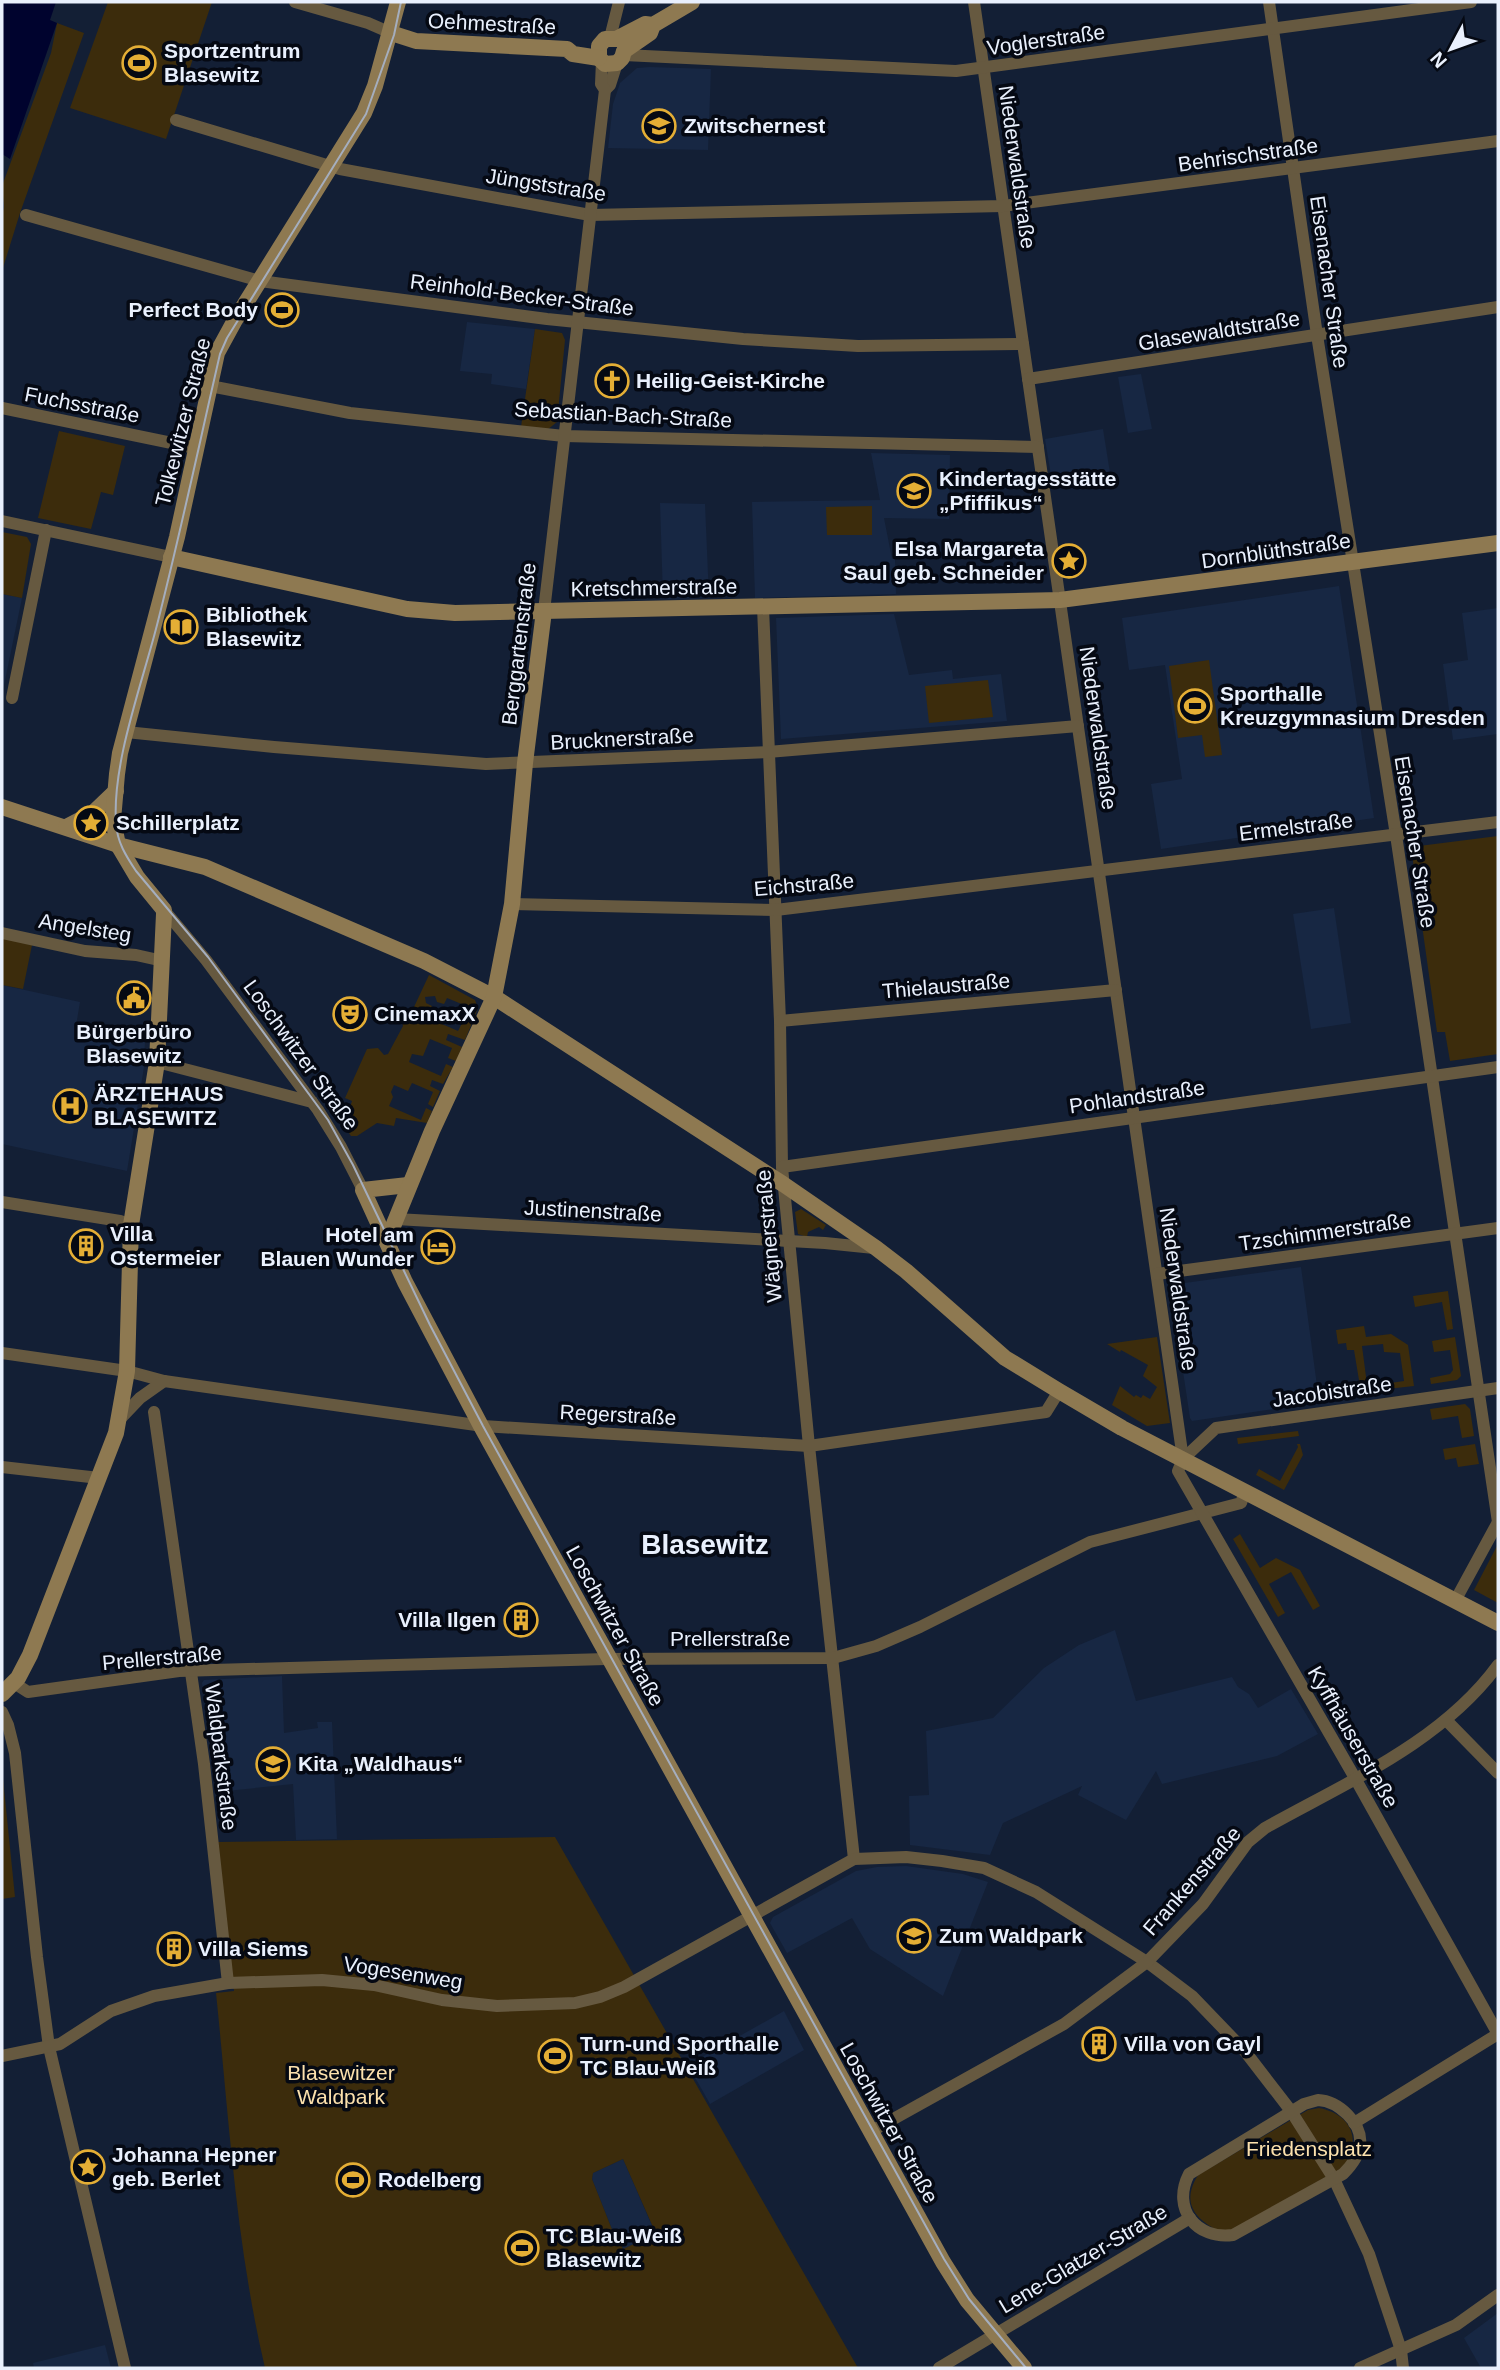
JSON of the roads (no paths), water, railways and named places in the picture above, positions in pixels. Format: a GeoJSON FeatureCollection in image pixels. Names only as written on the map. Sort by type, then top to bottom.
{"type":"FeatureCollection","features":[{"type":"Feature","properties":{"kind":"street","name":"Oehmestraße"},"geometry":{"type":"LineString","coordinates":[[295,2],[369,23],[416,41],[567,49],[573,44],[612,51],[645,24],[653,25],[692,2]]}},
{"type":"Feature","properties":{"kind":"street","name":"Tolkewitzer Straße"},"geometry":{"type":"LineString","coordinates":[[118,845],[113,820],[120,753],[171,558],[196,448],[216,387],[223,340],[266,282],[364,113],[375,86],[398,2]]}},
{"type":"Feature","properties":{"kind":"street","name":"Berggartenstraße"},"geometry":{"type":"LineString","coordinates":[[387,1241],[408,1185],[494,997],[503,958],[512,904],[525,762],[605,90],[610,85],[619,2]]}},
{"type":"Feature","properties":{"kind":"street","name":"Niederwaldstraße"},"geometry":{"type":"LineString","coordinates":[[974,2],[1184,1460]]}},
{"type":"Feature","properties":{"kind":"street","name":"Eisenacher Straße"},"geometry":{"type":"LineString","coordinates":[[1269,2],[1317,335],[1396,835],[1498,1522]]}},
{"type":"Feature","properties":{"kind":"street","name":"Voglerstraße"},"geometry":{"type":"LineString","coordinates":[[612,51],[670,58],[956,71],[1471,2]]}},
{"type":"Feature","properties":{"kind":"street","name":"Jüngststraße"},"geometry":{"type":"LineString","coordinates":[[176,120],[331,166],[590,215],[1003,206]]}},
{"type":"Feature","properties":{"kind":"street","name":"Behrischstraße"},"geometry":{"type":"LineString","coordinates":[[1003,206],[1498,141]]}},
{"type":"Feature","properties":{"kind":"street","name":"Reinhold-Becker-Straße"},"geometry":{"type":"LineString","coordinates":[[26,215],[266,282],[578,323],[743,340],[858,346],[1023,344]]}},
{"type":"Feature","properties":{"kind":"street","name":"Glasewaldtstraße"},"geometry":{"type":"LineString","coordinates":[[1028,379],[1498,307]]}},
{"type":"Feature","properties":{"kind":"street","name":"Sebastian-Bach-Straße"},"geometry":{"type":"LineString","coordinates":[[216,387],[350,413],[564,436],[1038,447]]}},
{"type":"Feature","properties":{"kind":"street","name":"Fuchsstraße"},"geometry":{"type":"LineString","coordinates":[[2,408],[196,448]]}},
{"type":"Feature","properties":{"kind":"street"},"geometry":{"type":"LineString","coordinates":[[2,521],[171,558]]}},
{"type":"Feature","properties":{"kind":"street"},"geometry":{"type":"LineString","coordinates":[[12,698],[46,530]]}},
{"type":"Feature","properties":{"kind":"street","name":"Dornblüthstraße"},"geometry":{"type":"LineString","coordinates":[[1060,600],[1498,543]]}},
{"type":"Feature","properties":{"kind":"street","name":"Kretschmerstraße"},"geometry":{"type":"LineString","coordinates":[[171,558],[407,609],[455,613],[1060,600]]}},
{"type":"Feature","properties":{"kind":"street","name":"Wägnerstraße"},"geometry":{"type":"LineString","coordinates":[[763,607],[776,910],[783,1185],[854,1859]]}},
{"type":"Feature","properties":{"kind":"street","name":"Brucknerstraße"},"geometry":{"type":"LineString","coordinates":[[126,732],[486,764],[768,752],[1078,726]]}},
{"type":"Feature","properties":{"kind":"street"},"geometry":{"type":"LineString","coordinates":[[66,827],[93,813],[116,791]]}},
{"type":"Feature","properties":{"kind":"street"},"geometry":{"type":"LineString","coordinates":[[2,807],[118,845],[205,867],[430,964],[494,997],[876,1248],[1005,1358],[1184,1460],[1498,1623]]}},
{"type":"Feature","properties":{"kind":"street","name":"Ermelstraße"},"geometry":{"type":"LineString","coordinates":[[1099,869],[1498,822]]}},
{"type":"Feature","properties":{"kind":"street"},"geometry":{"type":"LineString","coordinates":[[2,1694],[22,1681],[120,1419],[127,1371],[131,1225],[157,1062],[164,910],[134,873],[118,845]]}},
{"type":"Feature","properties":{"kind":"street","name":"Eichstraße"},"geometry":{"type":"LineString","coordinates":[[512,904],[776,910],[1099,869]]}},
{"type":"Feature","properties":{"kind":"street","name":"Loschwitzer Straße"},"geometry":{"type":"LineString","coordinates":[[164,910],[206,960],[338,1141],[428,1326],[481,1426],[870,2132],[957,2287],[1024,2368]]}},
{"type":"Feature","properties":{"kind":"street","name":"Angelsteg"},"geometry":{"type":"LineString","coordinates":[[2,933],[85,951],[136,955],[163,961]]}},
{"type":"Feature","properties":{"kind":"street","name":"Thielaustraße"},"geometry":{"type":"LineString","coordinates":[[779,1021],[1116,990]]}},
{"type":"Feature","properties":{"kind":"street"},"geometry":{"type":"LineString","coordinates":[[157,1062],[312,1102]]}},
{"type":"Feature","properties":{"kind":"street","name":"Pohlandstraße"},"geometry":{"type":"LineString","coordinates":[[782,1167],[1498,1067]]}},
{"type":"Feature","properties":{"kind":"street"},"geometry":{"type":"LineString","coordinates":[[363,1190],[408,1185]]}},
{"type":"Feature","properties":{"kind":"street"},"geometry":{"type":"LineString","coordinates":[[2,1202],[131,1225]]}},
{"type":"Feature","properties":{"kind":"street","name":"Justinenstraße"},"geometry":{"type":"LineString","coordinates":[[396,1219],[876,1248]]}},
{"type":"Feature","properties":{"kind":"street","name":"Tzschimmerstraße"},"geometry":{"type":"LineString","coordinates":[[1157,1274],[1498,1228]]}},
{"type":"Feature","properties":{"kind":"street","name":"Regerstraße"},"geometry":{"type":"LineString","coordinates":[[2,1353],[127,1371],[164,1381],[481,1426],[809,1446],[1046,1412],[1059,1391]]}},
{"type":"Feature","properties":{"kind":"street"},"geometry":{"type":"LineString","coordinates":[[120,1419],[140,1398],[164,1381]]}},
{"type":"Feature","properties":{"kind":"street","name":"Jacobistraße"},"geometry":{"type":"LineString","coordinates":[[1184,1460],[1216,1428],[1498,1388]]}},
{"type":"Feature","properties":{"kind":"street","name":"Waldparkstraße"},"geometry":{"type":"LineString","coordinates":[[154,1412],[204,1764],[228,1983]]}},
{"type":"Feature","properties":{"kind":"street","name":"Kyffhäuserstraße"},"geometry":{"type":"LineString","coordinates":[[1184,1460],[1178,1471],[1355,1778],[1498,2034]]}},
{"type":"Feature","properties":{"kind":"street"},"geometry":{"type":"LineString","coordinates":[[2,1467],[100,1478]]}},
{"type":"Feature","properties":{"kind":"street","name":"Prellerstraße"},"geometry":{"type":"LineString","coordinates":[[22,1681],[179,1671],[609,1658],[833,1658],[876,1646],[920,1627],[1090,1542],[1241,1503],[1245,1492]]}},
{"type":"Feature","properties":{"kind":"street"},"geometry":{"type":"LineString","coordinates":[[1455,1601],[1498,1522]]}},
{"type":"Feature","properties":{"kind":"street","name":"Frankenstraße"},"geometry":{"type":"LineString","coordinates":[[870,2132],[1064,2024],[1147,1962],[1203,1904],[1248,1842],[1265,1828],[1415,1743],[1446,1720],[1498,1665]]}},
{"type":"Feature","properties":{"kind":"street"},"geometry":{"type":"LineString","coordinates":[[2,1712],[15,1753],[49,2047],[125,2368]]}},
{"type":"Feature","properties":{"kind":"street"},"geometry":{"type":"LineString","coordinates":[[1446,1720],[1498,1773]]}},
{"type":"Feature","properties":{"kind":"street"},"geometry":{"type":"LineString","coordinates":[[854,1859],[906,1857],[984,1868],[1036,1892],[1147,1962],[1192,1996],[1244,2050],[1292,2111],[1334,2179],[1369,2254],[1401,2350],[1403,2368]]}},
{"type":"Feature","properties":{"kind":"street","name":"Vogesenweg"},"geometry":{"type":"LineString","coordinates":[[2,2056],[35,2047],[60,2044],[111,2011],[154,1996],[228,1983],[322,1980],[373,1985],[442,2000],[497,2006],[575,2003],[624,1987],[854,1859]]}},
{"type":"Feature","properties":{"kind":"street"},"geometry":{"type":"LineString","coordinates":[[1354,2123],[1498,2034]]}},
{"type":"Feature","properties":{"kind":"street"},"geometry":{"type":"LineString","coordinates":[[1326,2101],[1340,2108],[1354,2123],[1359,2133],[1360,2147],[1352,2165],[1334,2179],[1233,2235],[1219,2238],[1206,2234],[1196,2227],[1190,2218],[1183,2196],[1184,2183],[1189,2174],[1304,2104],[1326,2101]]}},
{"type":"Feature","properties":{"kind":"street","name":"Lene-Glatzer-Straße"},"geometry":{"type":"LineString","coordinates":[[939,2368],[1190,2218]]}},
{"type":"Feature","properties":{"kind":"street"},"geometry":{"type":"LineString","coordinates":[[1360,2368],[1456,2325],[1498,2295]]}},
{"type":"Feature","properties":{"kind":"tram line"},"geometry":{"type":"LineString","coordinates":[[401,2],[394,35],[366,114],[227,338],[220,354],[165,591],[123,750],[116,800],[118,836],[136,871],[208,957],[328,1120],[483,1426],[944,2259],[969,2299],[1026,2368]]}},
{"type":"Feature","properties":{"kind":"place","name":"Sportzentrum Blasewitz"},"geometry":{"type":"Point","coordinates":[139,63]}},
{"type":"Feature","properties":{"kind":"place","name":"Zwitschernest"},"geometry":{"type":"Point","coordinates":[659,126]}},
{"type":"Feature","properties":{"kind":"place","name":"Perfect Body"},"geometry":{"type":"Point","coordinates":[282,310]}},
{"type":"Feature","properties":{"kind":"place","name":"Heilig-Geist-Kirche"},"geometry":{"type":"Point","coordinates":[612,381]}},
{"type":"Feature","properties":{"kind":"place","name":"Kindertagesstätte „Pfiffikus“"},"geometry":{"type":"Point","coordinates":[914,491]}},
{"type":"Feature","properties":{"kind":"place","name":"Elsa Margareta Saul geb. Schneider"},"geometry":{"type":"Point","coordinates":[1069,561]}},
{"type":"Feature","properties":{"kind":"place","name":"Bibliothek Blasewitz"},"geometry":{"type":"Point","coordinates":[181,627]}},
{"type":"Feature","properties":{"kind":"place","name":"Sporthalle Kreuzgymnasium Dresden"},"geometry":{"type":"Point","coordinates":[1195,706]}},
{"type":"Feature","properties":{"kind":"place","name":"Schillerplatz"},"geometry":{"type":"Point","coordinates":[91,823]}},
{"type":"Feature","properties":{"kind":"place","name":"Bürgerbüro Blasewitz"},"geometry":{"type":"Point","coordinates":[134,998]}},
{"type":"Feature","properties":{"kind":"place","name":"CinemaxX"},"geometry":{"type":"Point","coordinates":[350,1014]}},
{"type":"Feature","properties":{"kind":"place","name":"ÄRZTEHAUS BLASEWITZ"},"geometry":{"type":"Point","coordinates":[70,1106]}},
{"type":"Feature","properties":{"kind":"place","name":"Villa Ostermeier"},"geometry":{"type":"Point","coordinates":[86,1246]}},
{"type":"Feature","properties":{"kind":"place","name":"Hotel am Blauen Wunder"},"geometry":{"type":"Point","coordinates":[438,1247]}},
{"type":"Feature","properties":{"kind":"place","name":"Villa Ilgen"},"geometry":{"type":"Point","coordinates":[521,1620]}},
{"type":"Feature","properties":{"kind":"place","name":"Kita „Waldhaus“"},"geometry":{"type":"Point","coordinates":[273,1764]}},
{"type":"Feature","properties":{"kind":"place","name":"Zum Waldpark"},"geometry":{"type":"Point","coordinates":[914,1936]}},
{"type":"Feature","properties":{"kind":"place","name":"Villa Siems"},"geometry":{"type":"Point","coordinates":[174,1949]}},
{"type":"Feature","properties":{"kind":"place","name":"Villa von Gayl"},"geometry":{"type":"Point","coordinates":[1099,2044]}},
{"type":"Feature","properties":{"kind":"place","name":"Turn-und Sporthalle TC Blau-Weiß"},"geometry":{"type":"Point","coordinates":[555,2056]}},
{"type":"Feature","properties":{"kind":"place","name":"Johanna Hepner geb. Berlet"},"geometry":{"type":"Point","coordinates":[88,2167]}},
{"type":"Feature","properties":{"kind":"place","name":"Rodelberg"},"geometry":{"type":"Point","coordinates":[353,2180]}},
{"type":"Feature","properties":{"kind":"place","name":"TC Blau-Weiß Blasewitz"},"geometry":{"type":"Point","coordinates":[522,2248]}},
{"type":"Feature","properties":{"kind":"district","name":"Blasewitz"},"geometry":{"type":"Point","coordinates":[705,1544]}},
{"type":"Feature","properties":{"kind":"park label","name":"Blasewitzer Waldpark"},"geometry":{"type":"Point","coordinates":[341,2085]}},
{"type":"Feature","properties":{"kind":"park label","name":"Friedensplatz"},"geometry":{"type":"Point","coordinates":[1309,2149]}}]}
